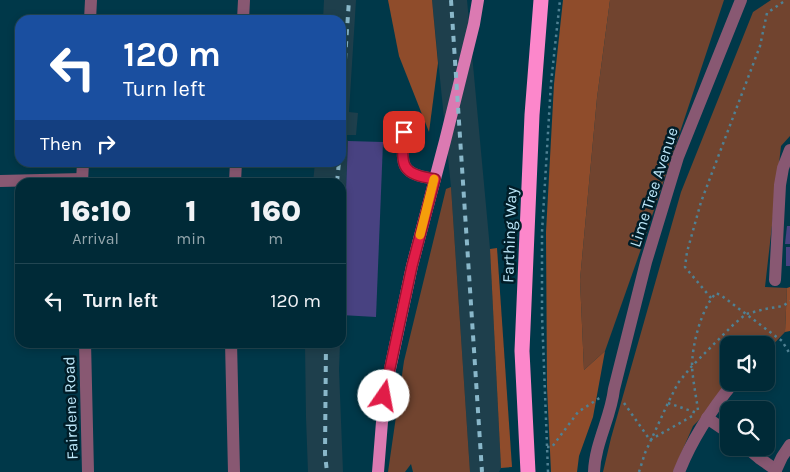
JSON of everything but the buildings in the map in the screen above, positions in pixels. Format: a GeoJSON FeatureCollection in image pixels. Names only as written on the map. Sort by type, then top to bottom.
{"type":"FeatureCollection","features":[{"type":"Feature","properties":{"kind":"highway","name":"Farthing Way"},"geometry":{"type":"LineString","coordinates":[[528,472],[522,351],[532,115],[541,0]]}},
{"type":"Feature","properties":{"kind":"main road"},"geometry":{"type":"LineString","coordinates":[[378,472],[384,396],[412,266],[472,33],[478,0]]}},
{"type":"Feature","properties":{"kind":"street"},"geometry":{"type":"LineString","coordinates":[[90,0],[90,15]]}},
{"type":"Feature","properties":{"kind":"street"},"geometry":{"type":"LineString","coordinates":[[243,15],[244,0]]}},
{"type":"Feature","properties":{"kind":"street","name":"Lime Tree Avenue"},"geometry":{"type":"LineString","coordinates":[[594,472],[598,446],[613,401],[614,389],[646,262],[678,157],[740,0]]}},
{"type":"Feature","properties":{"kind":"street"},"geometry":{"type":"LineString","coordinates":[[404,132],[403,162],[405,167],[418,176],[435,179]]}},
{"type":"Feature","properties":{"kind":"street"},"geometry":{"type":"LineString","coordinates":[[775,280],[784,220],[780,185],[783,168],[790,150]]}},
{"type":"Feature","properties":{"kind":"street"},"geometry":{"type":"LineString","coordinates":[[0,181],[15,181]]}},
{"type":"Feature","properties":{"kind":"street","name":"Fairdene Road"},"geometry":{"type":"LineString","coordinates":[[84,348],[88,472]]}},
{"type":"Feature","properties":{"kind":"street"},"geometry":{"type":"LineString","coordinates":[[231,348],[234,472]]}},
{"type":"Feature","properties":{"kind":"street"},"geometry":{"type":"LineString","coordinates":[[679,472],[702,416],[726,391]]}},
{"type":"Feature","properties":{"kind":"street"},"geometry":{"type":"LineString","coordinates":[[702,416],[720,427]]}},
{"type":"Feature","properties":{"kind":"street"},"geometry":{"type":"LineString","coordinates":[[757,456],[776,471],[790,445]]}},
{"type":"Feature","properties":{"kind":"path"},"geometry":{"type":"LineString","coordinates":[[548,472],[542,315],[542,232],[551,83],[560,0]]}},
{"type":"Feature","properties":{"kind":"path"},"geometry":{"type":"LineString","coordinates":[[712,298],[685,267],[687,252],[701,202],[760,46],[767,13],[786,0]]}},
{"type":"Feature","properties":{"kind":"path"},"geometry":{"type":"LineString","coordinates":[[702,416],[692,366],[693,353],[700,320],[716,293],[782,341],[790,354]]}},
{"type":"Feature","properties":{"kind":"path"},"geometry":{"type":"LineString","coordinates":[[639,472],[650,440],[678,383],[692,366],[732,325],[746,314],[784,306],[790,301]]}},
{"type":"Feature","properties":{"kind":"path"},"geometry":{"type":"LineString","coordinates":[[547,447],[552,447],[578,412],[614,389],[650,440]]}},
{"type":"Feature","properties":{"kind":"path"},"geometry":{"type":"LineString","coordinates":[[668,404],[702,416]]}},
{"type":"Feature","properties":{"kind":"path"},"geometry":{"type":"LineString","coordinates":[[650,440],[702,416]]}},
{"type":"Feature","properties":{"kind":"shaded area"},"geometry":{"type":"Polygon","coordinates":[[[324,0],[356,0],[349,112],[358,113],[356,135],[347,135],[346,188],[346,178],[313,178],[315,167],[346,167],[346,15],[323,15],[324,0]]]}},
{"type":"Feature","properties":{"kind":"shaded area"},"geometry":{"type":"Polygon","coordinates":[[[388,0],[432,0],[438,63],[429,132],[399,56],[388,0]]]}},
{"type":"Feature","properties":{"kind":"shaded area"},"geometry":{"type":"Polygon","coordinates":[[[432,0],[467,0],[490,249],[501,468],[499,472],[470,472],[451,187],[432,0]]]}},
{"type":"Feature","properties":{"kind":"shaded area"},"geometry":{"type":"Polygon","coordinates":[[[563,0],[610,0],[597,98],[580,280],[584,370],[605,351],[593,417],[579,456],[577,472],[551,472],[547,387],[546,232],[554,84],[563,0]]]}},
{"type":"Feature","properties":{"kind":"shaded area"},"geometry":{"type":"Polygon","coordinates":[[[610,0],[724,0],[605,351],[584,370],[580,280],[597,98],[610,0]]]}},
{"type":"Feature","properties":{"kind":"shaded area"},"geometry":{"type":"Polygon","coordinates":[[[771,0],[790,0],[790,136],[781,146],[765,287],[787,288],[785,332],[775,343],[775,336],[720,336],[720,391],[728,391],[693,426],[673,472],[603,472],[681,192],[753,12],[771,0]]]}},
{"type":"Feature","properties":{"kind":"shaded area"},"geometry":{"type":"Polygon","coordinates":[[[451,187],[470,472],[413,472],[411,464],[405,472],[388,472],[404,361],[446,189],[451,187]]]}},
{"type":"Feature","properties":{"kind":"shaded area"},"geometry":{"type":"Polygon","coordinates":[[[497,248],[512,467],[501,468],[490,249],[497,248]]]}},
{"type":"Feature","properties":{"kind":"shaded area"},"geometry":{"type":"Polygon","coordinates":[[[790,287],[790,331],[785,332],[787,288],[790,287]]]}},
{"type":"Feature","properties":{"kind":"shaded area"},"geometry":{"type":"Polygon","coordinates":[[[305,348],[340,348],[343,472],[308,472],[305,348]]]}},
{"type":"Feature","properties":{"kind":"railway"},"geometry":{"type":"LineString","coordinates":[[346,45],[349,0]]}},
{"type":"Feature","properties":{"kind":"railway"},"geometry":{"type":"LineString","coordinates":[[451,0],[482,472]]}},
{"type":"Feature","properties":{"kind":"railway"},"geometry":{"type":"LineString","coordinates":[[337,178],[338,167]]}},
{"type":"Feature","properties":{"kind":"railway"},"geometry":{"type":"LineString","coordinates":[[326,348],[325,454],[327,472]]}},
{"type":"Feature","properties":{"kind":"slow traffic"},"geometry":{"type":"LineString","coordinates":[[420,235],[434,179]]}},
{"type":"Feature","properties":{"kind":"route"},"geometry":{"type":"LineString","coordinates":[[384,396],[412,266],[435,179],[418,176],[405,167],[403,162],[404,132]]}}]}
